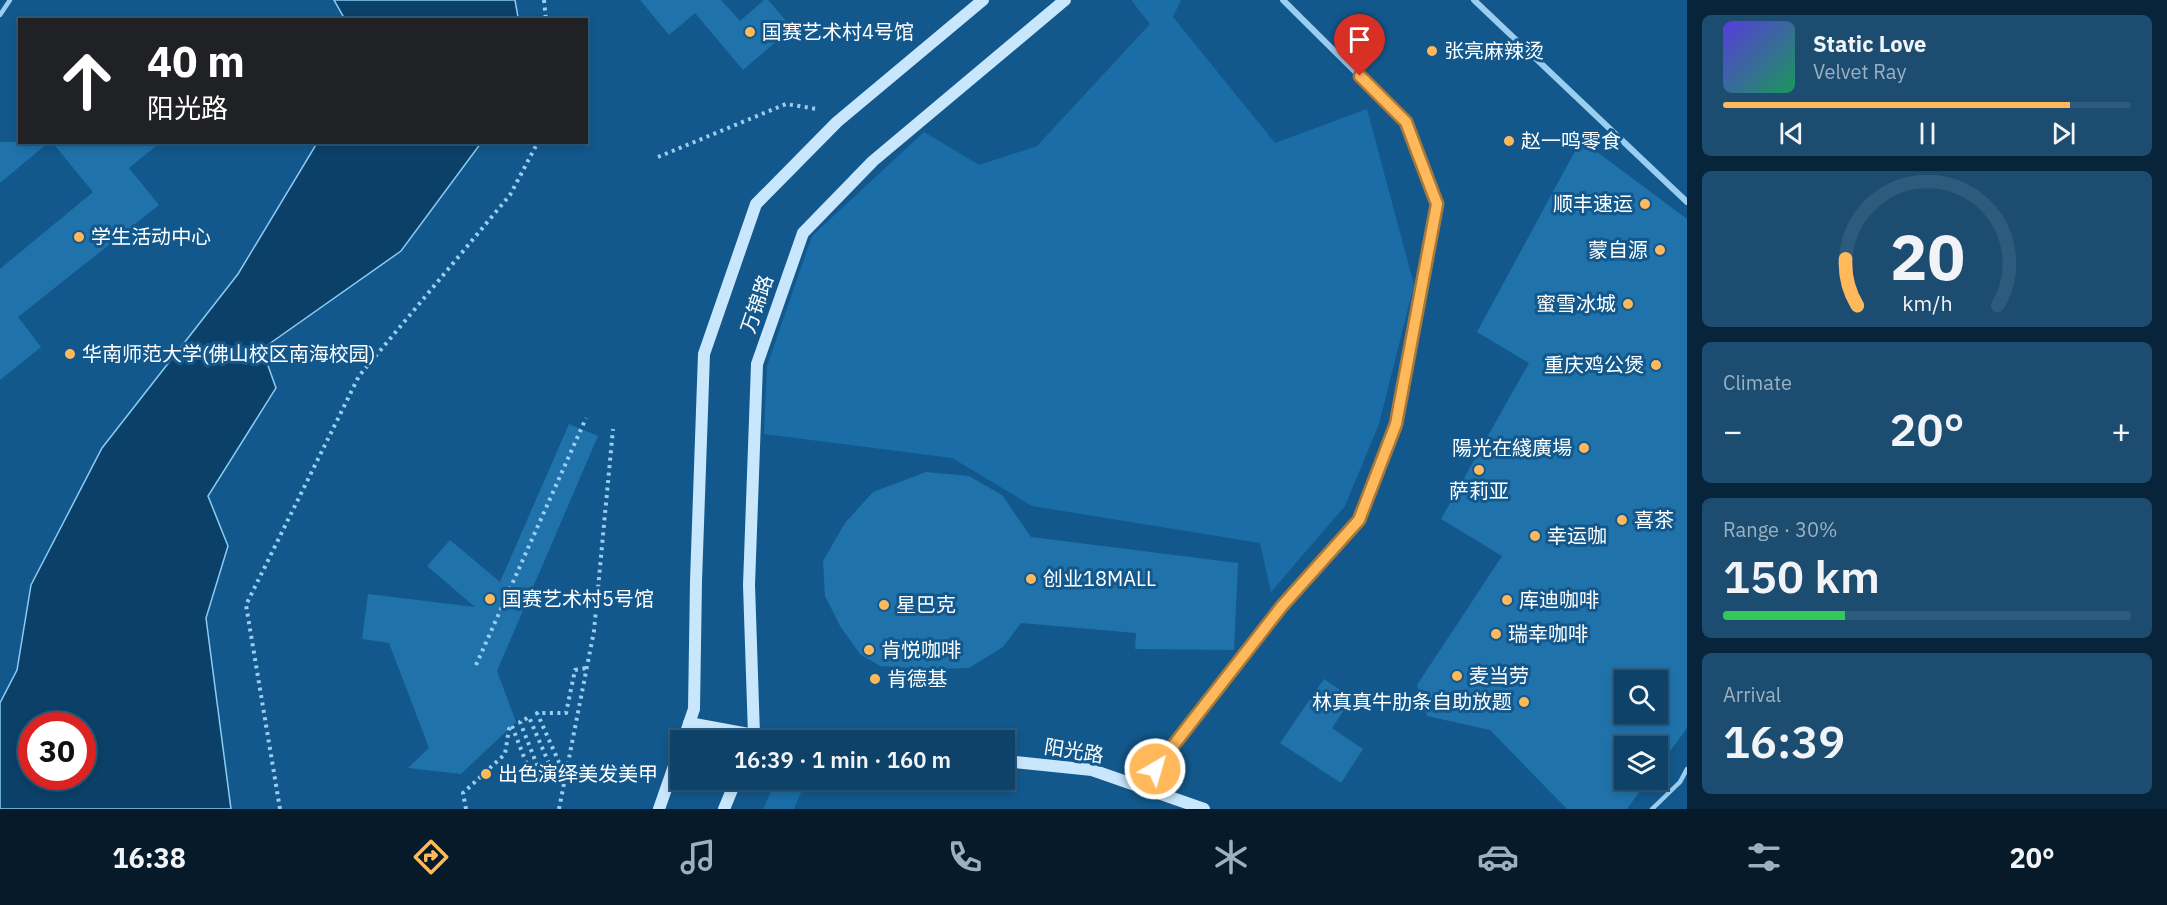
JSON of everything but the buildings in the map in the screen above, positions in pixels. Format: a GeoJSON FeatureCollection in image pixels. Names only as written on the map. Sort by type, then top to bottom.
{"type":"FeatureCollection","features":[{"type":"Feature","properties":{"kind":"street","name":"万锦路"},"geometry":{"type":"LineString","coordinates":[[687,730],[694,709],[696,569],[704,354],[756,204],[837,122],[983,0]]}},
{"type":"Feature","properties":{"kind":"street","name":"万锦路"},"geometry":{"type":"LineString","coordinates":[[753,730],[749,585],[757,364],[802,233],[873,161],[1065,0]]}},
{"type":"Feature","properties":{"kind":"street"},"geometry":{"type":"LineString","coordinates":[[1141,787],[1282,606],[1359,520],[1396,424],[1437,204],[1406,122],[1283,0]]}},
{"type":"Feature","properties":{"kind":"street"},"geometry":{"type":"LineString","coordinates":[[1474,0],[1687,202]]}},
{"type":"Feature","properties":{"kind":"street"},"geometry":{"type":"LineString","coordinates":[[689,723],[719,730]]}},
{"type":"Feature","properties":{"kind":"street","name":"阳光路"},"geometry":{"type":"LineString","coordinates":[[1015,762],[1092,770],[1204,809]]}},
{"type":"Feature","properties":{"kind":"street"},"geometry":{"type":"LineString","coordinates":[[659,809],[670,778]]}},
{"type":"Feature","properties":{"kind":"street"},"geometry":{"type":"LineString","coordinates":[[724,809],[732,790]]}},
{"type":"Feature","properties":{"kind":"lane"},"geometry":{"type":"LineString","coordinates":[[0,15],[10,0]]}},
{"type":"Feature","properties":{"kind":"lane"},"geometry":{"type":"LineString","coordinates":[[1653,809],[1680,782],[1687,769]]}},
{"type":"Feature","properties":{"kind":"path"},"geometry":{"type":"LineString","coordinates":[[544,0],[546,18]]}},
{"type":"Feature","properties":{"kind":"path"},"geometry":{"type":"LineString","coordinates":[[658,157],[786,104],[818,110],[837,122]]}},
{"type":"Feature","properties":{"kind":"path"},"geometry":{"type":"LineString","coordinates":[[280,809],[246,605],[359,376],[510,195],[537,144]]}},
{"type":"Feature","properties":{"kind":"path"},"geometry":{"type":"LineString","coordinates":[[476,665],[586,418]]}},
{"type":"Feature","properties":{"kind":"path"},"geometry":{"type":"LineString","coordinates":[[559,809],[594,631],[613,429]]}},
{"type":"Feature","properties":{"kind":"path"},"geometry":{"type":"LineString","coordinates":[[466,809],[462,793],[505,754],[509,729],[512,726],[532,778],[541,775],[520,722],[530,717],[554,774],[562,769],[537,713],[566,712],[575,670],[587,668]]}},
{"type":"Feature","properties":{"kind":"shaded area"},"geometry":{"type":"Polygon","coordinates":[[[334,0],[515,0],[518,18],[342,18],[343,16],[334,0]]]}},
{"type":"Feature","properties":{"kind":"shaded area"},"geometry":{"type":"Polygon","coordinates":[[[1131,0],[1181,0],[1173,17],[1275,143],[1367,109],[1414,285],[1379,424],[1345,506],[1271,592],[1260,543],[1032,506],[952,458],[764,434],[767,366],[812,236],[924,132],[979,165],[1037,146],[1150,24],[1131,0]]]}},
{"type":"Feature","properties":{"kind":"shaded area"},"geometry":{"type":"Polygon","coordinates":[[[316,144],[480,144],[401,251],[262,349],[276,388],[208,496],[228,546],[206,618],[231,809],[0,809],[0,703],[17,670],[31,585],[102,448],[238,274],[316,144]]]}},
{"type":"Feature","properties":{"kind":"shaded area"},"geometry":{"type":"Polygon","coordinates":[[[772,790],[802,790],[794,809],[763,809],[772,790]]]}},
{"type":"Feature","properties":{"kind":"place","name":"国赛艺术村4号馆"},"geometry":{"type":"Point","coordinates":[750,32]}},
{"type":"Feature","properties":{"kind":"place","name":"张亮麻辣烫"},"geometry":{"type":"Point","coordinates":[1432,51]}},
{"type":"Feature","properties":{"kind":"place","name":"赵一鸣零食"},"geometry":{"type":"Point","coordinates":[1509,141]}},
{"type":"Feature","properties":{"kind":"place","name":"顺丰速运"},"geometry":{"type":"Point","coordinates":[1645,204]}},
{"type":"Feature","properties":{"kind":"place","name":"学生活动中心"},"geometry":{"type":"Point","coordinates":[79,237]}},
{"type":"Feature","properties":{"kind":"place","name":"蒙自源"},"geometry":{"type":"Point","coordinates":[1660,250]}},
{"type":"Feature","properties":{"kind":"place","name":"蜜雪冰城"},"geometry":{"type":"Point","coordinates":[1628,304]}},
{"type":"Feature","properties":{"kind":"place","name":"华南师范大学(佛山校区南海校园)"},"geometry":{"type":"Point","coordinates":[70,354]}},
{"type":"Feature","properties":{"kind":"place","name":"重庆鸡公煲"},"geometry":{"type":"Point","coordinates":[1656,365]}},
{"type":"Feature","properties":{"kind":"place","name":"陽光在綫廣場"},"geometry":{"type":"Point","coordinates":[1584,448]}},
{"type":"Feature","properties":{"kind":"place","name":"萨莉亚"},"geometry":{"type":"Point","coordinates":[1479,470]}},
{"type":"Feature","properties":{"kind":"place","name":"喜茶"},"geometry":{"type":"Point","coordinates":[1622,520]}},
{"type":"Feature","properties":{"kind":"place","name":"幸运咖"},"geometry":{"type":"Point","coordinates":[1535,536]}},
{"type":"Feature","properties":{"kind":"place","name":"创业18MALL"},"geometry":{"type":"Point","coordinates":[1031,579]}},
{"type":"Feature","properties":{"kind":"place","name":"国赛艺术村5号馆"},"geometry":{"type":"Point","coordinates":[490,599]}},
{"type":"Feature","properties":{"kind":"place","name":"库迪咖啡"},"geometry":{"type":"Point","coordinates":[1507,600]}},
{"type":"Feature","properties":{"kind":"place","name":"星巴克"},"geometry":{"type":"Point","coordinates":[884,605]}},
{"type":"Feature","properties":{"kind":"place","name":"瑞幸咖啡"},"geometry":{"type":"Point","coordinates":[1496,634]}},
{"type":"Feature","properties":{"kind":"place","name":"肯悦咖啡"},"geometry":{"type":"Point","coordinates":[869,650]}},
{"type":"Feature","properties":{"kind":"place","name":"麦当劳"},"geometry":{"type":"Point","coordinates":[1457,676]}},
{"type":"Feature","properties":{"kind":"place","name":"肯德基"},"geometry":{"type":"Point","coordinates":[875,679]}},
{"type":"Feature","properties":{"kind":"place","name":"林真真牛肋条自助放题"},"geometry":{"type":"Point","coordinates":[1524,702]}},
{"type":"Feature","properties":{"kind":"place","name":"出色演绎美发美甲"},"geometry":{"type":"Point","coordinates":[486,774]}},
{"type":"Feature","properties":{"kind":"route"},"geometry":{"type":"LineString","coordinates":[[1155,769],[1282,606],[1359,520],[1396,424],[1437,204],[1406,122],[1360,76]]}}]}
